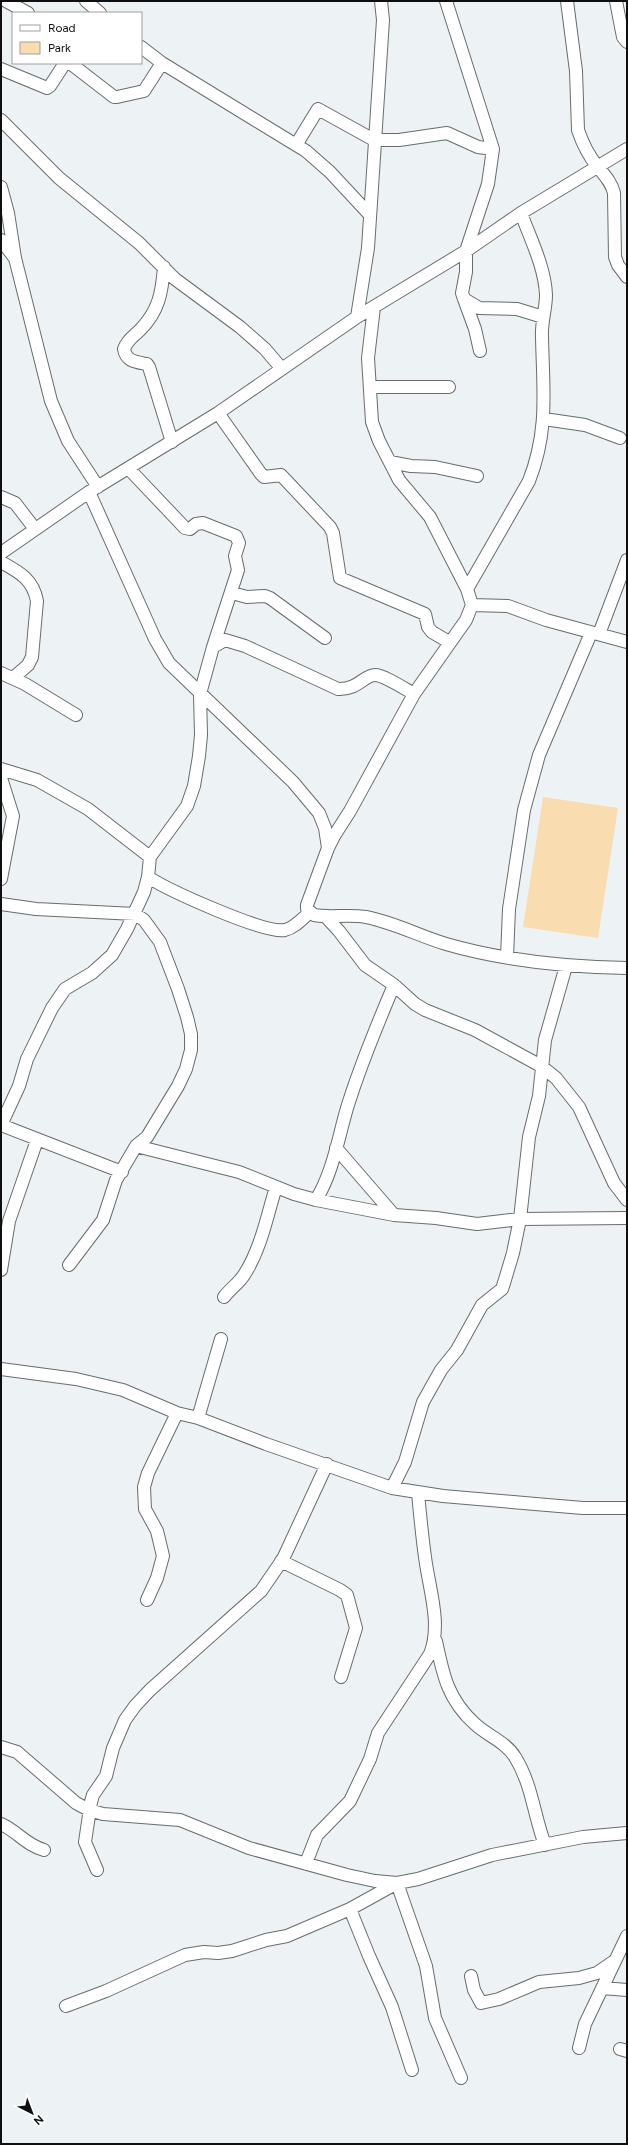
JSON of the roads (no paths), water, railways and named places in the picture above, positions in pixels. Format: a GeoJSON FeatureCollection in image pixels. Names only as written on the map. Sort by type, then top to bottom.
{"type":"FeatureCollection","features":[{"type":"Feature","properties":{"kind":"street"},"geometry":{"type":"LineString","coordinates":[[6,1],[26,12]]}},
{"type":"Feature","properties":{"kind":"street"},"geometry":{"type":"LineString","coordinates":[[86,1],[99,12]]}},
{"type":"Feature","properties":{"kind":"street"},"geometry":{"type":"LineString","coordinates":[[357,317],[368,248],[383,20],[379,1]]}},
{"type":"Feature","properties":{"kind":"street"},"geometry":{"type":"LineString","coordinates":[[446,1],[493,149],[488,184],[466,251],[466,272],[462,293],[475,329],[480,351]]}},
{"type":"Feature","properties":{"kind":"street"},"geometry":{"type":"LineString","coordinates":[[567,1],[576,71],[578,130],[580,139],[597,166],[612,184],[615,257],[618,266],[627,277]]}},
{"type":"Feature","properties":{"kind":"street"},"geometry":{"type":"LineString","coordinates":[[616,1],[623,36],[627,42]]}},
{"type":"Feature","properties":{"kind":"street"},"geometry":{"type":"LineString","coordinates":[[142,48],[162,63],[296,145],[330,172],[370,215]]}},
{"type":"Feature","properties":{"kind":"street"},"geometry":{"type":"LineString","coordinates":[[71,64],[114,97],[118,97],[144,91],[162,63]]}},
{"type":"Feature","properties":{"kind":"street"},"geometry":{"type":"LineString","coordinates":[[1,70],[47,88],[50,86],[64,64]]}},
{"type":"Feature","properties":{"kind":"street"},"geometry":{"type":"LineString","coordinates":[[296,145],[318,110],[374,140],[399,140],[447,133],[478,147],[493,149]]}},
{"type":"Feature","properties":{"kind":"street"},"geometry":{"type":"LineString","coordinates":[[1,120],[59,178],[125,232],[189,290],[240,327],[265,349],[282,369]]}},
{"type":"Feature","properties":{"kind":"street"},"geometry":{"type":"LineString","coordinates":[[1,553],[94,490],[218,413],[357,317],[466,251],[521,213],[627,149]]}},
{"type":"Feature","properties":{"kind":"street"},"geometry":{"type":"LineString","coordinates":[[1,187],[11,228],[15,258],[51,401],[58,421],[94,490],[162,652],[169,663],[298,788],[314,806],[322,820],[327,835],[328,848]]}},
{"type":"Feature","properties":{"kind":"street"},"geometry":{"type":"LineString","coordinates":[[467,589],[529,481],[536,463],[544,420],[543,317],[546,294],[540,269],[521,213]]}},
{"type":"Feature","properties":{"kind":"street"},"geometry":{"type":"LineString","coordinates":[[1,240],[15,258]]}},
{"type":"Feature","properties":{"kind":"street"},"geometry":{"type":"LineString","coordinates":[[164,267],[162,294],[159,302],[147,322],[128,342],[124,349],[127,356],[136,363],[147,364],[149,367],[172,442]]}},
{"type":"Feature","properties":{"kind":"street"},"geometry":{"type":"LineString","coordinates":[[464,299],[479,308],[517,309],[543,317]]}},
{"type":"Feature","properties":{"kind":"street"},"geometry":{"type":"LineString","coordinates":[[309,913],[307,905],[328,848],[414,694],[449,642],[466,620],[472,605],[467,589],[430,517],[399,480],[379,441],[372,422],[368,358],[374,307]]}},
{"type":"Feature","properties":{"kind":"street"},"geometry":{"type":"LineString","coordinates":[[370,387],[449,387]]}},
{"type":"Feature","properties":{"kind":"street"},"geometry":{"type":"LineString","coordinates":[[218,413],[261,474],[264,477],[281,475],[330,527],[333,534],[340,578],[425,614],[428,627],[432,632],[449,642]]}},
{"type":"Feature","properties":{"kind":"street"},"geometry":{"type":"LineString","coordinates":[[544,420],[585,425],[620,438]]}},
{"type":"Feature","properties":{"kind":"street"},"geometry":{"type":"LineString","coordinates":[[390,462],[411,466],[435,467],[477,476]]}},
{"type":"Feature","properties":{"kind":"street"},"geometry":{"type":"LineString","coordinates":[[122,1172],[1,1125],[19,1086],[27,1059],[52,1008],[65,990],[92,973],[112,956],[135,914],[148,877],[150,857],[187,806],[191,796],[201,735],[200,694],[213,647],[232,593],[238,570],[235,556],[239,543],[236,536],[203,523],[196,524],[190,529],[185,528],[129,468]]}},
{"type":"Feature","properties":{"kind":"street"},"geometry":{"type":"LineString","coordinates":[[1,497],[15,503],[35,529]]}},
{"type":"Feature","properties":{"kind":"street"},"geometry":{"type":"LineString","coordinates":[[507,957],[509,909],[524,810],[539,755],[627,560]]}},
{"type":"Feature","properties":{"kind":"street"},"geometry":{"type":"LineString","coordinates":[[1,562],[26,578],[35,592],[37,601],[32,657],[28,665],[13,678]]}},
{"type":"Feature","properties":{"kind":"street"},"geometry":{"type":"LineString","coordinates":[[232,593],[247,598],[265,596],[270,598],[325,638]]}},
{"type":"Feature","properties":{"kind":"street"},"geometry":{"type":"LineString","coordinates":[[472,605],[508,606],[546,620],[627,642]]}},
{"type":"Feature","properties":{"kind":"street"},"geometry":{"type":"LineString","coordinates":[[213,647],[225,640],[245,646],[338,689],[352,688],[369,677],[376,675],[414,694]]}},
{"type":"Feature","properties":{"kind":"street"},"geometry":{"type":"LineString","coordinates":[[1,673],[13,678],[76,715]]}},
{"type":"Feature","properties":{"kind":"street"},"geometry":{"type":"LineString","coordinates":[[1,769],[37,780],[88,809],[150,857]]}},
{"type":"Feature","properties":{"kind":"street"},"geometry":{"type":"LineString","coordinates":[[1,778],[13,816],[1,879]]}},
{"type":"Feature","properties":{"kind":"street"},"geometry":{"type":"LineString","coordinates":[[148,877],[160,885],[195,901],[275,930],[289,929],[309,913]]}},
{"type":"Feature","properties":{"kind":"street"},"geometry":{"type":"LineString","coordinates":[[1,904],[36,909],[135,914],[144,920],[160,942],[180,993],[187,1017],[191,1044],[186,1069],[178,1086],[147,1137],[136,1146],[116,1180],[103,1220],[69,1265]]}},
{"type":"Feature","properties":{"kind":"street"},"geometry":{"type":"LineString","coordinates":[[309,913],[326,917],[353,916],[383,921],[447,944],[507,957],[566,966],[627,968]]}},
{"type":"Feature","properties":{"kind":"street"},"geometry":{"type":"LineString","coordinates":[[326,917],[339,931],[360,960],[425,1010],[464,1024],[541,1066],[556,1078],[579,1107],[614,1183],[627,1200]]}},
{"type":"Feature","properties":{"kind":"street"},"geometry":{"type":"LineString","coordinates":[[392,1488],[405,1462],[426,1396],[441,1370],[456,1350],[482,1305],[502,1289],[504,1283],[513,1254],[520,1219],[530,1137],[539,1096],[541,1066],[545,1040],[566,966]]}},
{"type":"Feature","properties":{"kind":"street"},"geometry":{"type":"LineString","coordinates":[[316,1200],[328,1177],[364,1059],[394,985]]}},
{"type":"Feature","properties":{"kind":"street"},"geometry":{"type":"LineString","coordinates":[[1,1270],[9,1221],[37,1140]]}},
{"type":"Feature","properties":{"kind":"street"},"geometry":{"type":"LineString","coordinates":[[136,1146],[239,1172],[276,1187],[316,1200],[394,1215],[436,1218],[477,1224],[520,1219],[627,1218]]}},
{"type":"Feature","properties":{"kind":"street"},"geometry":{"type":"LineString","coordinates":[[336,1148],[394,1215]]}},
{"type":"Feature","properties":{"kind":"street"},"geometry":{"type":"LineString","coordinates":[[224,1297],[243,1277],[249,1266],[264,1228],[276,1187]]}},
{"type":"Feature","properties":{"kind":"street"},"geometry":{"type":"LineString","coordinates":[[198,1418],[221,1339]]}},
{"type":"Feature","properties":{"kind":"street"},"geometry":{"type":"LineString","coordinates":[[1,1369],[100,1384],[123,1390],[177,1412],[198,1418],[266,1444],[327,1464],[392,1488],[418,1493],[583,1508],[627,1508]]}},
{"type":"Feature","properties":{"kind":"street"},"geometry":{"type":"LineString","coordinates":[[148,1600],[163,1556],[157,1531],[145,1509],[144,1487],[148,1473],[177,1412]]}},
{"type":"Feature","properties":{"kind":"street"},"geometry":{"type":"LineString","coordinates":[[97,1870],[85,1842],[89,1810],[93,1795],[106,1776],[118,1734],[135,1706],[150,1690],[254,1598],[272,1577],[282,1561],[327,1464]]}},
{"type":"Feature","properties":{"kind":"street"},"geometry":{"type":"LineString","coordinates":[[418,1493],[425,1558],[436,1628],[436,1641],[444,1680],[449,1693],[475,1725],[503,1744],[514,1755],[524,1774],[539,1831],[546,1845]]}},
{"type":"Feature","properties":{"kind":"street"},"geometry":{"type":"LineString","coordinates":[[282,1561],[347,1595],[356,1628],[341,1677]]}},
{"type":"Feature","properties":{"kind":"street"},"geometry":{"type":"LineString","coordinates":[[306,1863],[317,1835],[350,1801],[370,1759],[378,1732],[430,1654],[436,1641]]}},
{"type":"Feature","properties":{"kind":"street"},"geometry":{"type":"LineString","coordinates":[[1,1746],[17,1752],[76,1803],[89,1810],[109,1815],[180,1820],[249,1848],[347,1875],[397,1883]]}},
{"type":"Feature","properties":{"kind":"street"},"geometry":{"type":"LineString","coordinates":[[1,1824],[14,1831],[33,1847],[44,1850]]}},
{"type":"Feature","properties":{"kind":"street"},"geometry":{"type":"LineString","coordinates":[[66,2006],[106,1991],[184,1955],[204,1952],[218,1953],[232,1951],[266,1940],[287,1936],[350,1909],[397,1883],[418,1879],[492,1855],[583,1838],[627,1833]]}},
{"type":"Feature","properties":{"kind":"street"},"geometry":{"type":"LineString","coordinates":[[397,1883],[426,1966],[435,2018],[461,2078]]}},
{"type":"Feature","properties":{"kind":"street"},"geometry":{"type":"LineString","coordinates":[[350,1909],[369,1956],[392,2006],[412,2070]]}},
{"type":"Feature","properties":{"kind":"street"},"geometry":{"type":"LineString","coordinates":[[579,2048],[586,2024],[613,1962],[627,1936]]}},
{"type":"Feature","properties":{"kind":"street"},"geometry":{"type":"LineString","coordinates":[[471,1976],[474,1990],[482,2003],[499,1999],[539,1982],[579,1978],[597,1973],[613,1962]]}},
{"type":"Feature","properties":{"kind":"street"},"geometry":{"type":"LineString","coordinates":[[602,1988],[627,1990]]}}]}
